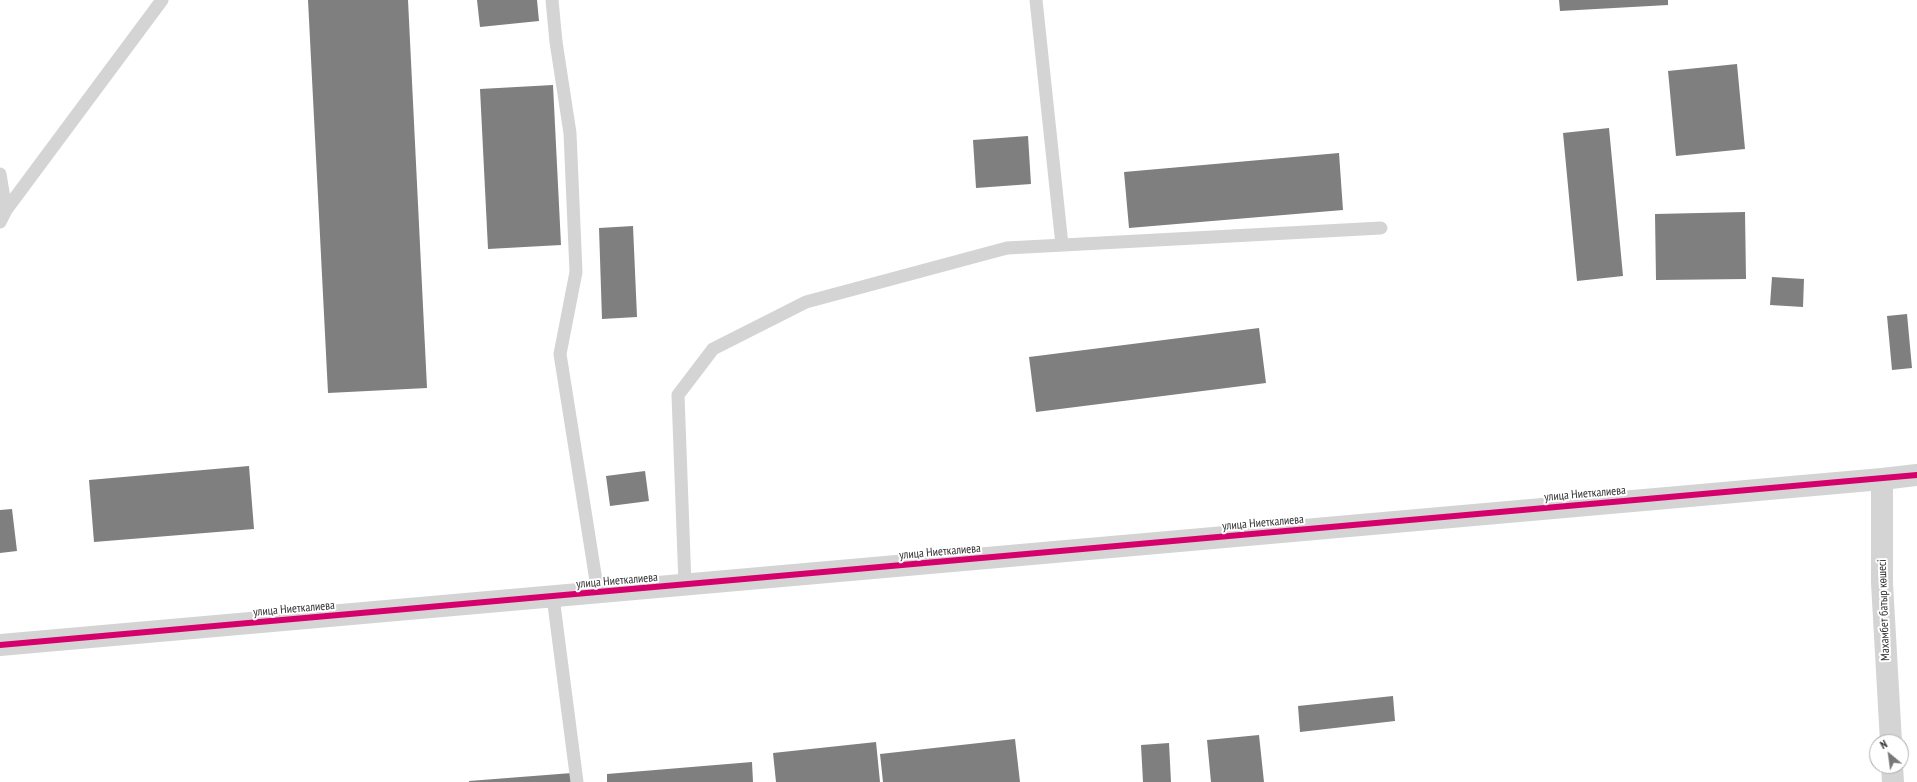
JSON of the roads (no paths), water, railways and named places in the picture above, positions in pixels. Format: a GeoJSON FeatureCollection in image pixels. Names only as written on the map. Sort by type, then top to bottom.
{"type":"FeatureCollection","features":[{"type":"Feature","properties":{"kind":"street","name":"улица Ниеткалиева"},"geometry":{"type":"LineString","coordinates":[[0,646],[1917,475]]}},
{"type":"Feature","properties":{"kind":"street","name":"Махамбет батыр көшесі"},"geometry":{"type":"LineString","coordinates":[[1882,478],[1882,583],[1891,734]]}},
{"type":"Feature","properties":{"kind":"lane"},"geometry":{"type":"LineString","coordinates":[[0,222],[6,210],[162,0]]}},
{"type":"Feature","properties":{"kind":"lane"},"geometry":{"type":"LineString","coordinates":[[552,0],[556,42],[570,133],[576,272],[560,354],[598,593]]}},
{"type":"Feature","properties":{"kind":"lane"},"geometry":{"type":"LineString","coordinates":[[1036,0],[1062,245]]}},
{"type":"Feature","properties":{"kind":"lane"},"geometry":{"type":"LineString","coordinates":[[0,174],[6,210]]}},
{"type":"Feature","properties":{"kind":"lane"},"geometry":{"type":"LineString","coordinates":[[685,586],[678,395],[713,348],[806,302],[1007,248],[1381,228]]}},
{"type":"Feature","properties":{"kind":"lane"},"geometry":{"type":"LineString","coordinates":[[553,597],[577,782]]}}]}
